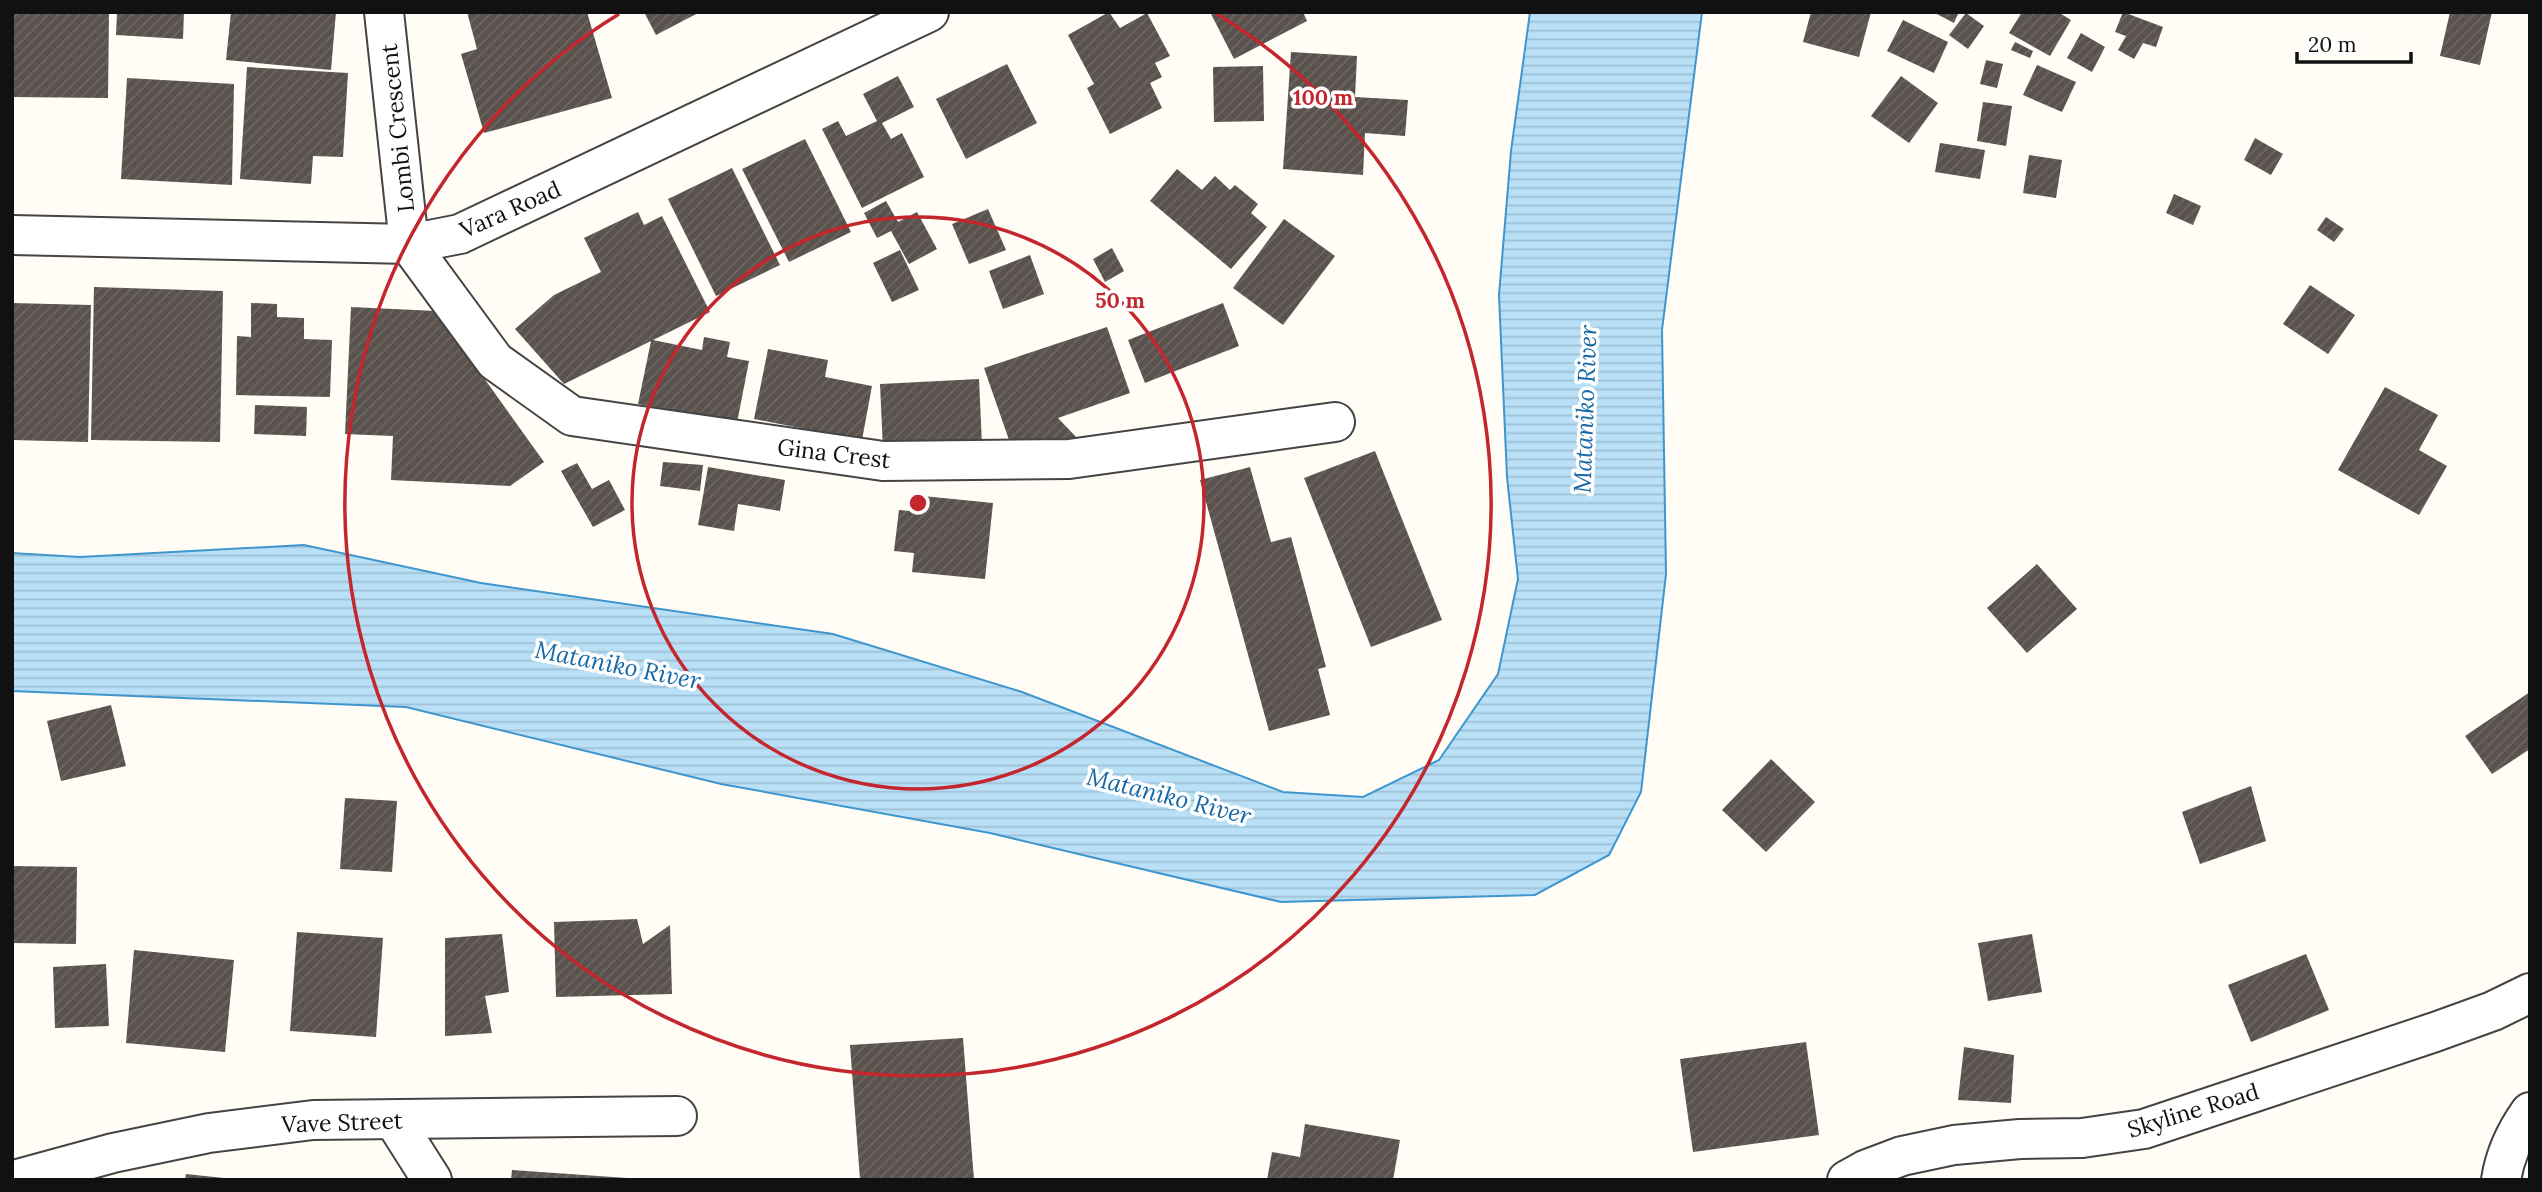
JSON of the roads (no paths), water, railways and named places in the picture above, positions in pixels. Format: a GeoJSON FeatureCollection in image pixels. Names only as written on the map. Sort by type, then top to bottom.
{"type":"FeatureCollection","features":[{"type":"Feature","properties":{"kind":"street","name":"Lombi Crescent"},"geometry":{"type":"LineString","coordinates":[[384,12],[409,244]]}},
{"type":"Feature","properties":{"kind":"street","name":"Vara Road"},"geometry":{"type":"LineString","coordinates":[[12,235],[409,244],[460,234],[929,12]]}},
{"type":"Feature","properties":{"kind":"street","name":"Gina Crest"},"geometry":{"type":"LineString","coordinates":[[409,244],[495,361],[572,416],[883,461],[1069,459],[1335,422]]}},
{"type":"Feature","properties":{"kind":"street","name":"Skyline Road"},"geometry":{"type":"LineString","coordinates":[[1847,1180],[1902,1156],[1954,1145],[2020,1139],[2082,1138],[2144,1129],[2435,1032],[2493,1011],[2530,993]]}},
{"type":"Feature","properties":{"kind":"street"},"geometry":{"type":"LineString","coordinates":[[2501,1180],[2504,1161],[2518,1129],[2530,1112]]}},
{"type":"Feature","properties":{"kind":"street","name":"Vave Street"},"geometry":{"type":"LineString","coordinates":[[14,1180],[113,1153],[209,1133],[313,1120],[677,1116]]}},
{"type":"Feature","properties":{"kind":"street"},"geometry":{"type":"LineString","coordinates":[[394,1120],[432,1180]]}},
{"type":"Feature","properties":{"kind":"water","name":"Mataniko River"},"geometry":{"type":"Polygon","coordinates":[[[1530,12],[1702,12],[1662,330],[1666,574],[1641,792],[1609,855],[1535,895],[1281,902],[990,833],[721,784],[406,707],[12,691],[12,553],[80,557],[304,545],[481,583],[833,634],[1022,692],[1283,792],[1363,797],[1439,760],[1498,674],[1518,579],[1507,477],[1499,295],[1511,151],[1530,12]]]}}]}
